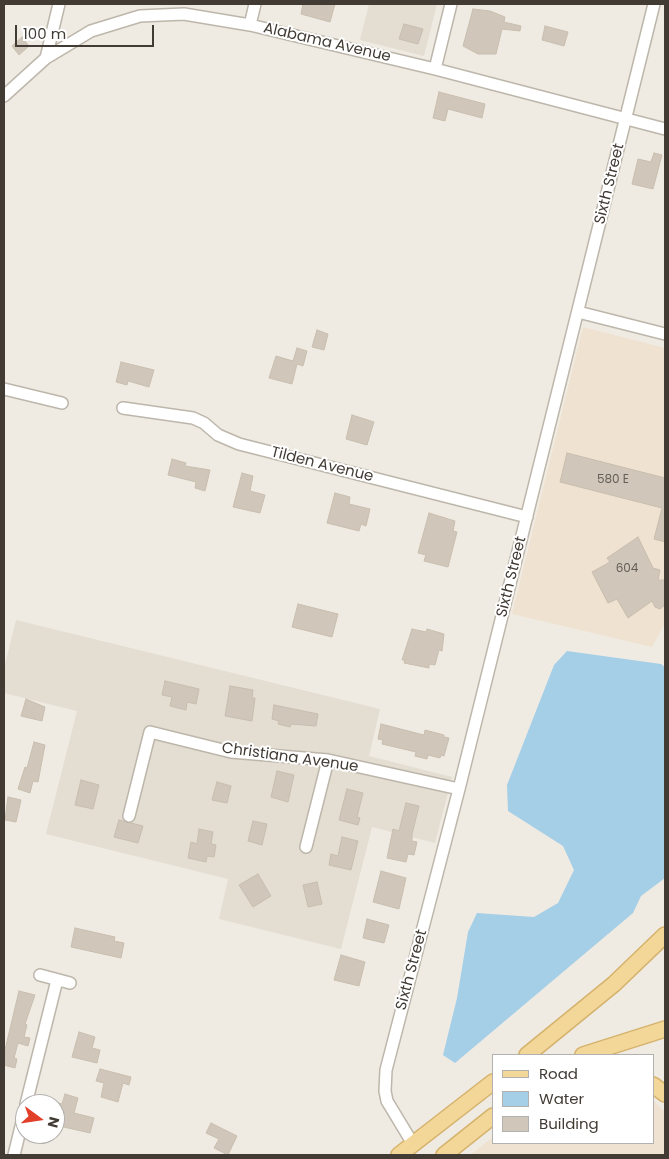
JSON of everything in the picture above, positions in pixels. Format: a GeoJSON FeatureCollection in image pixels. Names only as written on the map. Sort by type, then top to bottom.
{"type":"FeatureCollection","features":[{"type":"Feature","properties":{"kind":"main road"},"geometry":{"type":"LineString","coordinates":[[528,1054],[607,991],[665,936]]}},
{"type":"Feature","properties":{"kind":"main road"},"geometry":{"type":"LineString","coordinates":[[586,1054],[665,1029]]}},
{"type":"Feature","properties":{"kind":"main road"},"geometry":{"type":"LineString","coordinates":[[537,1054],[546,1040]]}},
{"type":"Feature","properties":{"kind":"main road"},"geometry":{"type":"LineString","coordinates":[[399,1155],[414,1150],[492,1083]]}},
{"type":"Feature","properties":{"kind":"main road"},"geometry":{"type":"LineString","coordinates":[[654,1086],[665,1094]]}},
{"type":"Feature","properties":{"kind":"main road"},"geometry":{"type":"LineString","coordinates":[[444,1155],[492,1117]]}},
{"type":"Feature","properties":{"kind":"street"},"geometry":{"type":"LineString","coordinates":[[46,58],[58,4]]}},
{"type":"Feature","properties":{"kind":"street"},"geometry":{"type":"LineString","coordinates":[[250,25],[255,4]]}},
{"type":"Feature","properties":{"kind":"street"},"geometry":{"type":"LineString","coordinates":[[435,69],[451,4]]}},
{"type":"Feature","properties":{"kind":"street","name":"Sixth Street"},"geometry":{"type":"LineString","coordinates":[[414,1150],[387,1101],[384,1081],[627,119],[654,4]]}},
{"type":"Feature","properties":{"kind":"street","name":"Alabama Avenue"},"geometry":{"type":"LineString","coordinates":[[4,95],[46,58],[91,31],[140,16],[184,14],[250,25],[435,69],[665,130]]}},
{"type":"Feature","properties":{"kind":"street"},"geometry":{"type":"LineString","coordinates":[[578,312],[665,334]]}},
{"type":"Feature","properties":{"kind":"street"},"geometry":{"type":"LineString","coordinates":[[4,390],[62,403]]}},
{"type":"Feature","properties":{"kind":"street","name":"Tilden Avenue"},"geometry":{"type":"LineString","coordinates":[[123,408],[193,418],[204,422],[218,435],[239,444],[527,517]]}},
{"type":"Feature","properties":{"kind":"street","name":"Christiana Avenue"},"geometry":{"type":"LineString","coordinates":[[129,816],[150,732],[232,752],[328,760],[459,789]]}},
{"type":"Feature","properties":{"kind":"street"},"geometry":{"type":"LineString","coordinates":[[306,847],[328,760]]}},
{"type":"Feature","properties":{"kind":"street"},"geometry":{"type":"LineString","coordinates":[[40,975],[70,983]]}},
{"type":"Feature","properties":{"kind":"street"},"geometry":{"type":"LineString","coordinates":[[28,1094],[56,980]]}},
{"type":"Feature","properties":{"kind":"shaded area"},"geometry":{"type":"Polygon","coordinates":[[[369,4],[437,4],[424,56],[360,40],[369,4]]]}},
{"type":"Feature","properties":{"kind":"shaded area"},"geometry":{"type":"Polygon","coordinates":[[[583,327],[665,348],[665,623],[652,647],[512,614],[583,327]]]}},
{"type":"Feature","properties":{"kind":"shaded area"},"geometry":{"type":"Polygon","coordinates":[[[16,620],[380,709],[369,756],[452,777],[435,843],[372,827],[341,949],[219,919],[228,879],[46,834],[77,711],[4,693],[4,669],[16,620]]]}},
{"type":"Feature","properties":{"kind":"shaded area"},"geometry":{"type":"Polygon","coordinates":[[[654,1101],[665,1112],[665,1155],[470,1155],[492,1138],[492,1144],[654,1144],[654,1101]]]}},
{"type":"Feature","properties":{"kind":"water"},"geometry":{"type":"Polygon","coordinates":[[[567,651],[661,664],[665,667],[665,878],[641,896],[633,913],[455,1063],[443,1055],[457,998],[468,932],[477,913],[534,917],[558,903],[574,870],[563,846],[508,811],[507,785],[554,665],[567,651]]]}},
{"type":"Feature","properties":{"kind":"building"},"geometry":{"type":"Polygon","coordinates":[[[303,4],[335,4],[330,22],[301,14],[303,4]]]}},
{"type":"Feature","properties":{"kind":"building"},"geometry":{"type":"Polygon","coordinates":[[[473,9],[490,11],[505,17],[504,22],[521,26],[520,31],[502,29],[496,54],[478,54],[463,46],[473,9]]]}},
{"type":"Feature","properties":{"kind":"building"},"geometry":{"type":"Polygon","coordinates":[[[404,24],[423,29],[418,44],[399,39],[404,24]]]}},
{"type":"Feature","properties":{"kind":"building"},"geometry":{"type":"Polygon","coordinates":[[[545,26],[568,32],[564,46],[542,40],[545,26]]]}},
{"type":"Feature","properties":{"kind":"building"},"geometry":{"type":"Polygon","coordinates":[[[22,37],[29,46],[19,55],[12,46],[22,37]]]}},
{"type":"Feature","properties":{"kind":"building"},"geometry":{"type":"Polygon","coordinates":[[[439,92],[485,104],[482,118],[448,109],[445,121],[433,118],[439,92]]]}},
{"type":"Feature","properties":{"kind":"building"},"geometry":{"type":"Polygon","coordinates":[[[654,153],[662,155],[653,189],[632,184],[638,159],[651,162],[654,153]]]}},
{"type":"Feature","properties":{"kind":"building"},"geometry":{"type":"Polygon","coordinates":[[[317,330],[328,334],[324,350],[312,347],[317,330]]]}},
{"type":"Feature","properties":{"kind":"building"},"geometry":{"type":"Polygon","coordinates":[[[297,348],[307,351],[303,366],[297,364],[292,384],[269,378],[276,356],[293,361],[297,348]]]}},
{"type":"Feature","properties":{"kind":"building"},"geometry":{"type":"Polygon","coordinates":[[[121,362],[154,370],[149,387],[128,381],[127,385],[116,382],[121,362]]]}},
{"type":"Feature","properties":{"kind":"building"},"geometry":{"type":"Polygon","coordinates":[[[352,415],[374,422],[367,445],[346,439],[352,415]]]}},
{"type":"Feature","properties":{"kind":"building"},"geometry":{"type":"Polygon","coordinates":[[[567,453],[665,478],[665,542],[654,539],[662,508],[560,482],[567,453]]]}},
{"type":"Feature","properties":{"kind":"building"},"geometry":{"type":"Polygon","coordinates":[[[172,459],[186,463],[185,466],[210,470],[205,491],[195,488],[196,482],[168,475],[172,459]]]}},
{"type":"Feature","properties":{"kind":"building"},"geometry":{"type":"Polygon","coordinates":[[[242,473],[253,476],[250,491],[265,495],[260,513],[233,507],[242,473]]]}},
{"type":"Feature","properties":{"kind":"building"},"geometry":{"type":"Polygon","coordinates":[[[335,493],[350,497],[349,504],[370,509],[366,526],[361,524],[359,531],[327,523],[335,493]]]}},
{"type":"Feature","properties":{"kind":"building"},"geometry":{"type":"Polygon","coordinates":[[[429,513],[455,521],[453,531],[457,532],[448,567],[424,561],[426,555],[418,553],[429,513]]]}},
{"type":"Feature","properties":{"kind":"building"},"geometry":{"type":"Polygon","coordinates":[[[638,537],[653,568],[660,570],[658,580],[665,580],[665,605],[660,609],[655,607],[652,601],[628,618],[617,599],[608,603],[592,572],[610,562],[607,558],[638,537]]]}},
{"type":"Feature","properties":{"kind":"building"},"geometry":{"type":"Polygon","coordinates":[[[298,604],[338,614],[332,637],[292,627],[298,604]]]}},
{"type":"Feature","properties":{"kind":"building"},"geometry":{"type":"Polygon","coordinates":[[[412,629],[426,632],[427,629],[444,634],[442,651],[439,650],[435,665],[429,664],[429,668],[404,663],[405,660],[402,660],[412,629]]]}},
{"type":"Feature","properties":{"kind":"building"},"geometry":{"type":"Polygon","coordinates":[[[165,681],[199,689],[196,704],[187,702],[186,710],[170,706],[172,697],[162,695],[165,681]]]}},
{"type":"Feature","properties":{"kind":"building"},"geometry":{"type":"Polygon","coordinates":[[[230,686],[253,690],[252,698],[255,698],[252,721],[225,716],[230,686]]]}},
{"type":"Feature","properties":{"kind":"building"},"geometry":{"type":"Polygon","coordinates":[[[26,699],[45,707],[42,721],[21,716],[26,699]]]}},
{"type":"Feature","properties":{"kind":"building"},"geometry":{"type":"Polygon","coordinates":[[[274,705],[318,714],[316,726],[291,724],[290,727],[278,724],[279,721],[272,719],[274,705]]]}},
{"type":"Feature","properties":{"kind":"building"},"geometry":{"type":"Polygon","coordinates":[[[381,724],[424,735],[425,730],[444,735],[444,737],[449,738],[444,756],[441,755],[440,758],[428,755],[427,759],[415,756],[416,752],[382,744],[383,740],[378,739],[381,724]]]}},
{"type":"Feature","properties":{"kind":"building"},"geometry":{"type":"Polygon","coordinates":[[[34,742],[45,745],[38,782],[33,781],[30,793],[18,789],[25,767],[27,768],[34,742]]]}},
{"type":"Feature","properties":{"kind":"building"},"geometry":{"type":"Polygon","coordinates":[[[277,771],[294,775],[288,802],[271,797],[277,771]]]}},
{"type":"Feature","properties":{"kind":"building"},"geometry":{"type":"Polygon","coordinates":[[[81,780],[99,785],[93,809],[75,805],[81,780]]]}},
{"type":"Feature","properties":{"kind":"building"},"geometry":{"type":"Polygon","coordinates":[[[217,782],[231,786],[227,803],[212,800],[217,782]]]}},
{"type":"Feature","properties":{"kind":"building"},"geometry":{"type":"Polygon","coordinates":[[[347,789],[363,793],[357,817],[360,818],[358,825],[339,820],[347,789]]]}},
{"type":"Feature","properties":{"kind":"building"},"geometry":{"type":"Polygon","coordinates":[[[8,797],[21,800],[16,822],[5,820],[8,797]]]}},
{"type":"Feature","properties":{"kind":"building"},"geometry":{"type":"Polygon","coordinates":[[[406,803],[419,806],[412,834],[412,841],[417,842],[414,855],[408,854],[406,862],[387,858],[393,829],[399,831],[406,803]]]}},
{"type":"Feature","properties":{"kind":"building"},"geometry":{"type":"Polygon","coordinates":[[[119,820],[143,826],[138,843],[114,837],[119,820]]]}},
{"type":"Feature","properties":{"kind":"building"},"geometry":{"type":"Polygon","coordinates":[[[253,821],[267,824],[262,845],[248,841],[253,821]]]}},
{"type":"Feature","properties":{"kind":"building"},"geometry":{"type":"Polygon","coordinates":[[[199,829],[213,832],[211,844],[216,845],[214,857],[207,856],[206,862],[188,858],[191,842],[197,844],[199,829]]]}},
{"type":"Feature","properties":{"kind":"building"},"geometry":{"type":"Polygon","coordinates":[[[342,837],[358,841],[351,870],[329,865],[331,854],[338,856],[342,837]]]}},
{"type":"Feature","properties":{"kind":"building"},"geometry":{"type":"Polygon","coordinates":[[[381,871],[406,878],[399,909],[373,902],[381,871]]]}},
{"type":"Feature","properties":{"kind":"building"},"geometry":{"type":"Polygon","coordinates":[[[258,874],[271,896],[253,907],[239,885],[258,874]]]}},
{"type":"Feature","properties":{"kind":"building"},"geometry":{"type":"Polygon","coordinates":[[[317,882],[322,904],[308,907],[303,885],[317,882]]]}},
{"type":"Feature","properties":{"kind":"building"},"geometry":{"type":"Polygon","coordinates":[[[367,919],[389,925],[384,943],[363,938],[367,919]]]}},
{"type":"Feature","properties":{"kind":"building"},"geometry":{"type":"Polygon","coordinates":[[[75,928],[115,937],[114,941],[124,943],[121,958],[71,947],[75,928]]]}},
{"type":"Feature","properties":{"kind":"building"},"geometry":{"type":"Polygon","coordinates":[[[341,955],[365,962],[359,986],[334,980],[341,955]]]}},
{"type":"Feature","properties":{"kind":"building"},"geometry":{"type":"Polygon","coordinates":[[[19,991],[35,995],[25,1024],[27,1025],[24,1037],[30,1038],[28,1046],[18,1043],[14,1058],[17,1059],[15,1068],[4,1065],[4,1054],[19,991]]]}},
{"type":"Feature","properties":{"kind":"building"},"geometry":{"type":"Polygon","coordinates":[[[79,1032],[95,1037],[92,1048],[100,1050],[97,1063],[72,1057],[79,1032]]]}},
{"type":"Feature","properties":{"kind":"building"},"geometry":{"type":"Polygon","coordinates":[[[100,1069],[131,1077],[129,1085],[123,1083],[118,1102],[101,1097],[104,1083],[96,1081],[100,1069]]]}},
{"type":"Feature","properties":{"kind":"building"},"geometry":{"type":"Polygon","coordinates":[[[65,1094],[78,1098],[74,1113],[94,1118],[90,1133],[65,1127],[65,1094]]]}},
{"type":"Feature","properties":{"kind":"building"},"geometry":{"type":"Polygon","coordinates":[[[211,1123],[237,1136],[228,1155],[214,1148],[219,1139],[206,1133],[211,1123]]]}}]}
